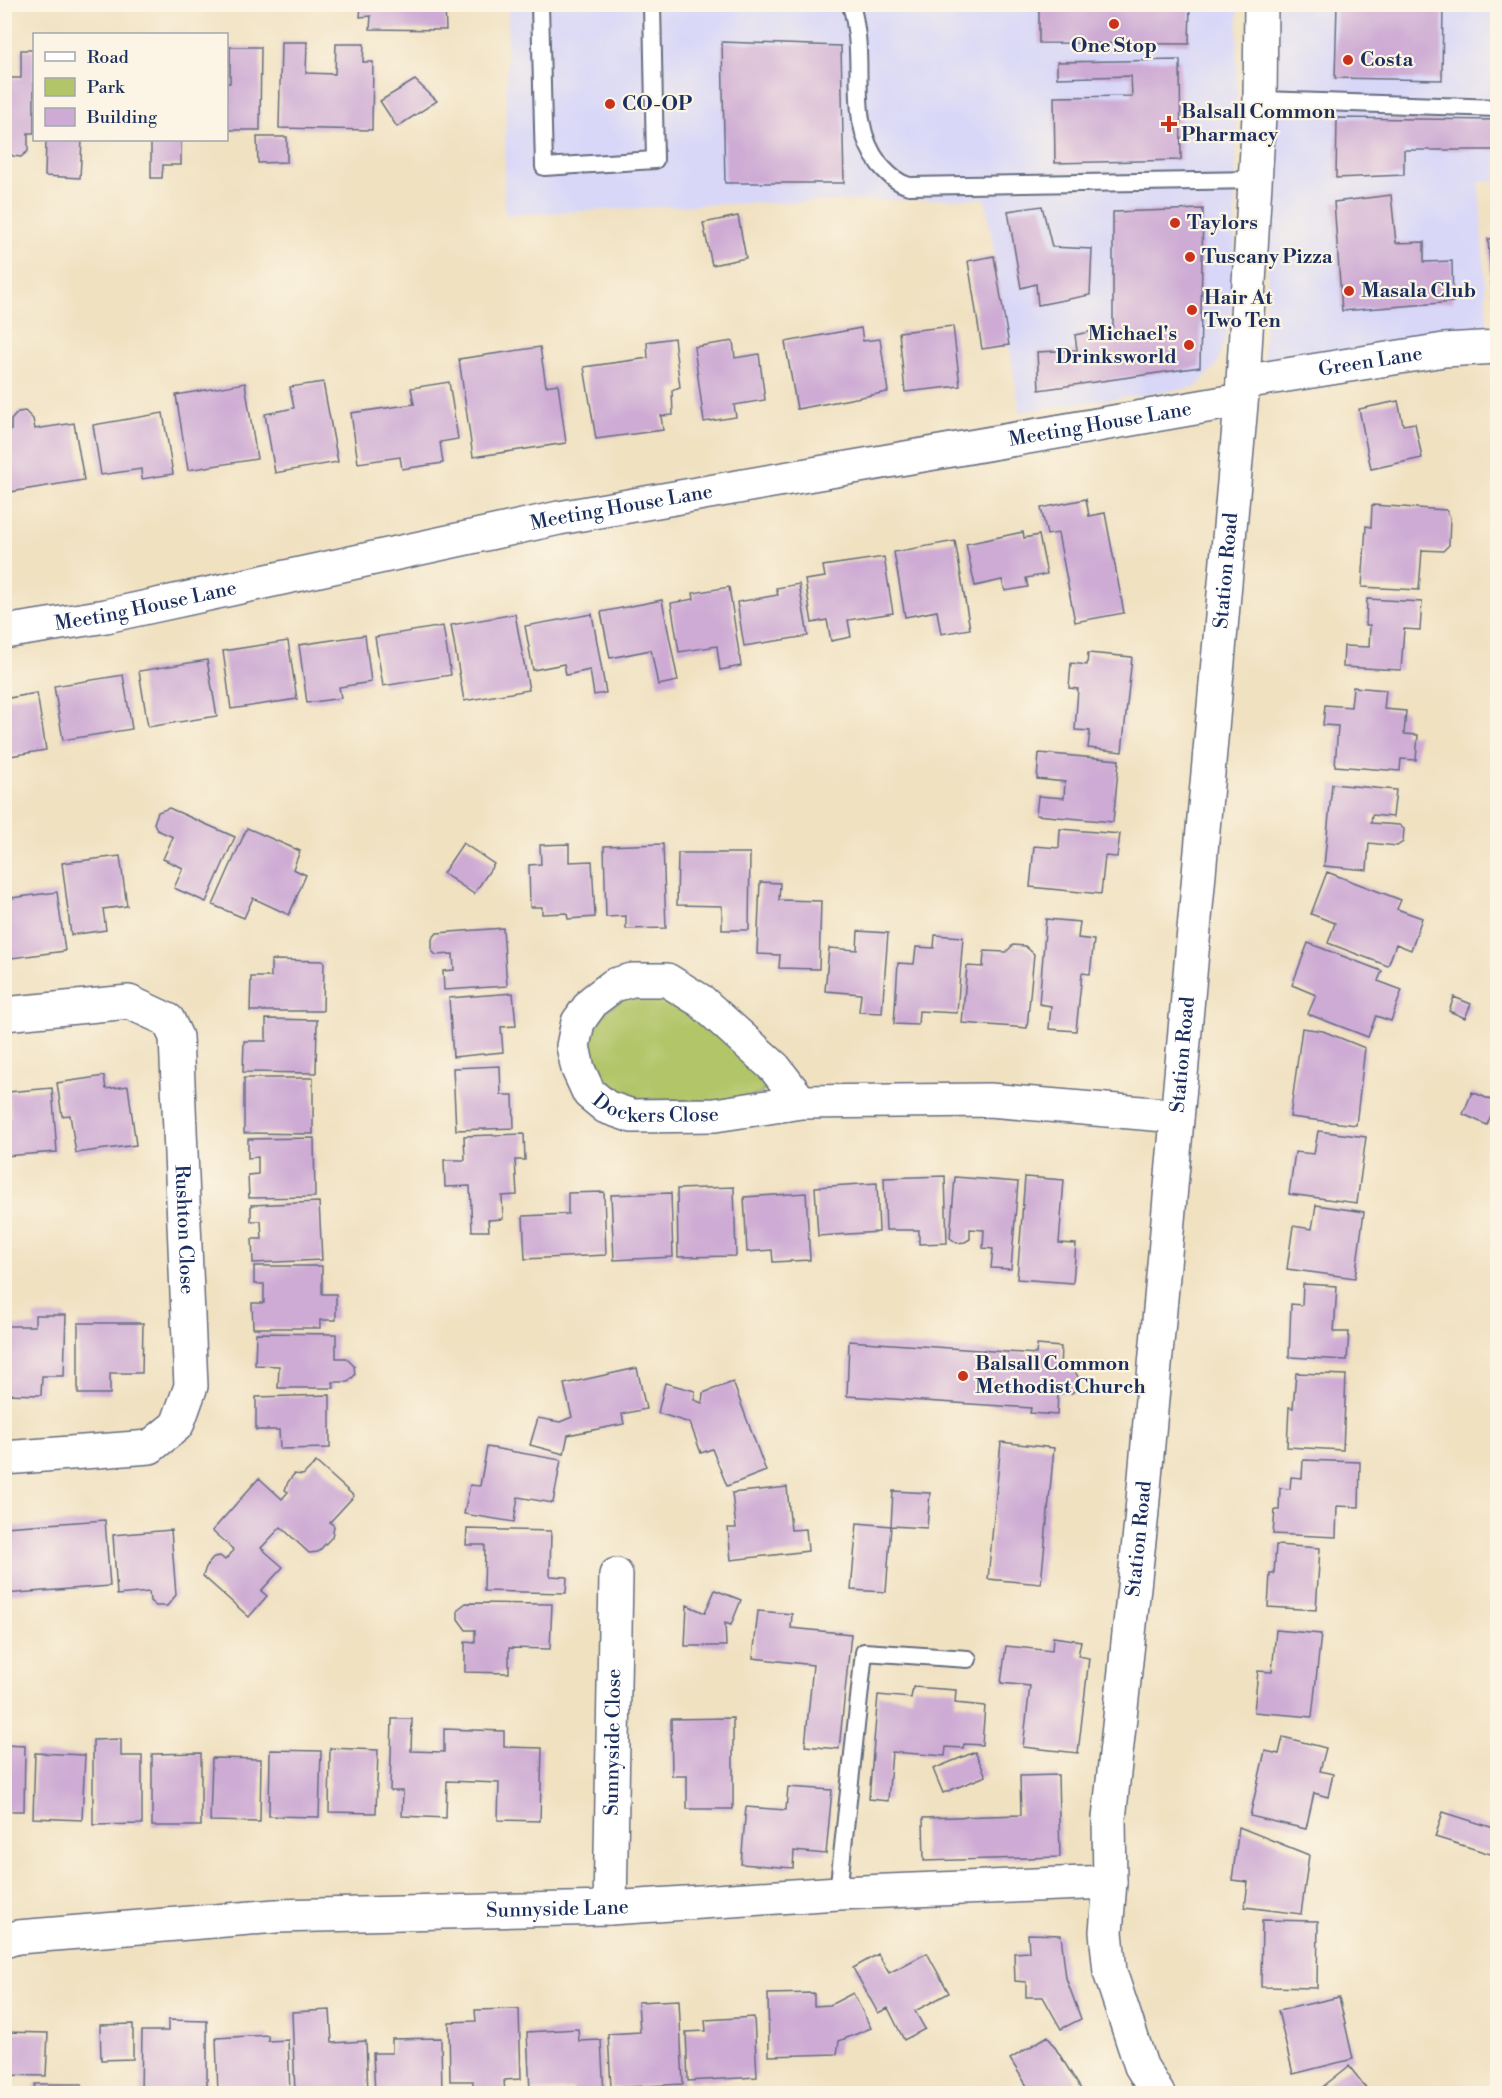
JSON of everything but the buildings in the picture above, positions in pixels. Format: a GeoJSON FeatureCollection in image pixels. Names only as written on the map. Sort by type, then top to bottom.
{"type":"FeatureCollection","features":[{"type":"Feature","properties":{"kind":"street","name":"Station Road"},"geometry":{"type":"LineString","coordinates":[[1158,2094],[1141,2066],[1110,1972],[1106,1932],[1110,1882],[1109,1819],[1141,1522],[1242,391],[1260,100],[1261,4]]}},
{"type":"Feature","properties":{"kind":"street","name":"Green Lane"},"geometry":{"type":"LineString","coordinates":[[1242,391],[1444,350],[1497,347]]}},
{"type":"Feature","properties":{"kind":"street","name":"Meeting House Lane"},"geometry":{"type":"LineString","coordinates":[[4,632],[106,616],[559,518],[1242,391]]}},
{"type":"Feature","properties":{"kind":"street","name":"Dockers Close"},"geometry":{"type":"LineString","coordinates":[[801,1102],[775,1068],[710,1008],[667,980],[632,980],[614,985],[593,1001],[578,1022],[573,1046],[578,1070],[589,1093],[606,1107],[632,1116],[716,1115],[801,1102],[989,1100],[1177,1116]]}},
{"type":"Feature","properties":{"kind":"street","name":"Rushton Close"},"geometry":{"type":"LineString","coordinates":[[4,1014],[129,1002],[168,1020],[176,1037],[191,1386],[177,1425],[150,1447],[4,1458]]}},
{"type":"Feature","properties":{"kind":"street","name":"Sunnyside Close"},"geometry":{"type":"LineString","coordinates":[[610,1908],[616,1575]]}},
{"type":"Feature","properties":{"kind":"street","name":"Sunnyside Lane"},"geometry":{"type":"LineString","coordinates":[[4,1941],[18,1937],[276,1916],[610,1908],[838,1893],[1110,1882]]}},
{"type":"Feature","properties":{"kind":"lane"},"geometry":{"type":"LineString","coordinates":[[540,4],[544,167],[655,160],[652,4]]}},
{"type":"Feature","properties":{"kind":"lane"},"geometry":{"type":"LineString","coordinates":[[850,4],[854,11],[861,124],[864,138],[877,160],[899,183],[909,186],[1034,185],[1255,180]]}},
{"type":"Feature","properties":{"kind":"lane"},"geometry":{"type":"LineString","coordinates":[[1260,100],[1497,108]]}},
{"type":"Feature","properties":{"kind":"lane"},"geometry":{"type":"LineString","coordinates":[[838,1893],[864,1652],[968,1659]]}},
{"type":"Feature","properties":{"kind":"shaded area"},"geometry":{"type":"Polygon","coordinates":[[[508,5],[1238,5],[1234,293],[1228,330],[1216,366],[1196,387],[1020,412],[985,198],[715,204],[506,215],[504,207],[508,5]]]}},
{"type":"Feature","properties":{"kind":"shaded area"},"geometry":{"type":"Polygon","coordinates":[[[1278,5],[1497,5],[1497,181],[1479,182],[1488,334],[1263,363],[1278,76],[1278,5]]]}},
{"type":"Feature","properties":{"kind":"green space"},"geometry":{"type":"Polygon","coordinates":[[[641,992],[671,996],[766,1073],[767,1086],[760,1095],[711,1102],[618,1099],[598,1081],[588,1043],[595,1024],[608,1009],[624,998],[641,992]]]}},
{"type":"Feature","properties":{"kind":"place","name":"One Stop"},"geometry":{"type":"Point","coordinates":[1114,24]}},
{"type":"Feature","properties":{"kind":"place","name":"Costa"},"geometry":{"type":"Point","coordinates":[1348,60]}},
{"type":"Feature","properties":{"kind":"place","name":"CO-OP"},"geometry":{"type":"Point","coordinates":[610,104]}},
{"type":"Feature","properties":{"kind":"place","name":"Balsall Common Pharmacy"},"geometry":{"type":"Point","coordinates":[1169,124]}},
{"type":"Feature","properties":{"kind":"place","name":"Taylors"},"geometry":{"type":"Point","coordinates":[1175,223]}},
{"type":"Feature","properties":{"kind":"place","name":"Tuscany Pizza"},"geometry":{"type":"Point","coordinates":[1190,257]}},
{"type":"Feature","properties":{"kind":"place","name":"Masala Club"},"geometry":{"type":"Point","coordinates":[1349,291]}},
{"type":"Feature","properties":{"kind":"place","name":"Hair At Two Ten"},"geometry":{"type":"Point","coordinates":[1192,310]}},
{"type":"Feature","properties":{"kind":"place","name":"Michael's Drinksworld"},"geometry":{"type":"Point","coordinates":[1189,345]}},
{"type":"Feature","properties":{"kind":"place","name":"Balsall Common Methodist Church"},"geometry":{"type":"Point","coordinates":[963,1376]}}]}
